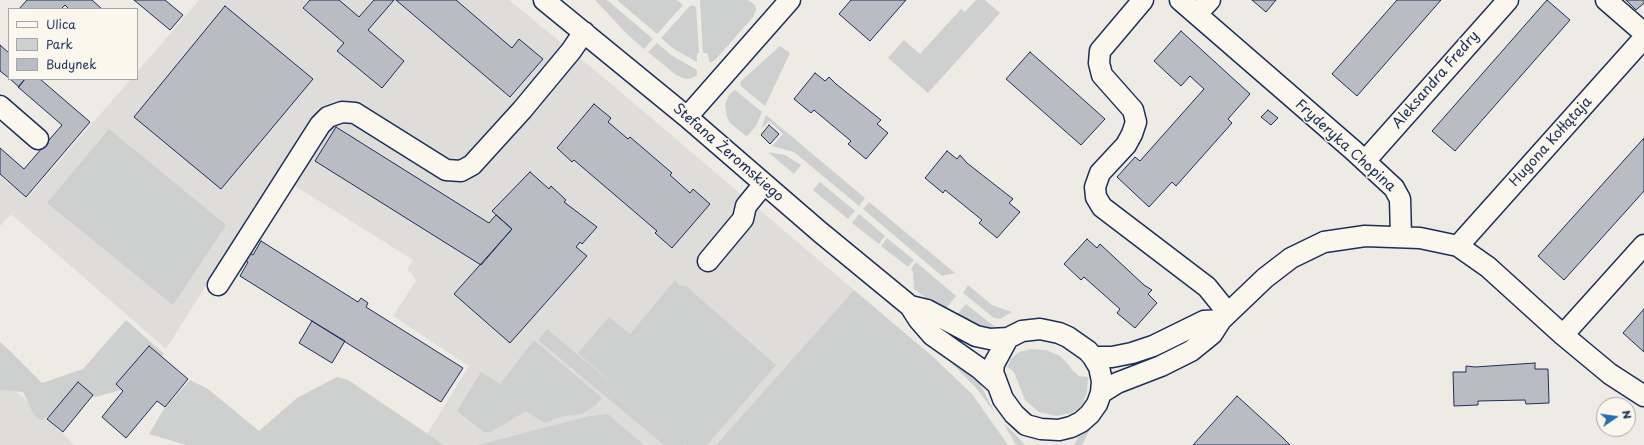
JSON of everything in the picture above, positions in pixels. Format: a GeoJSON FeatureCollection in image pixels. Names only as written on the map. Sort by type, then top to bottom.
{"type":"FeatureCollection","features":[{"type":"Feature","properties":{"kind":"street","name":"Stefana Żeromskiego"},"geometry":{"type":"LineString","coordinates":[[544,0],[687,117],[764,184],[910,306],[918,320],[932,335],[979,368],[997,384]]}},
{"type":"Feature","properties":{"kind":"street"},"geometry":{"type":"LineString","coordinates":[[1143,0],[1100,51],[1099,62],[1102,75],[1133,110],[1136,122],[1126,145],[1100,173],[1095,187],[1095,192],[1102,207],[1201,271],[1214,294],[1224,317]]}},
{"type":"Feature","properties":{"kind":"street","name":"Fryderyka Chopina"},"geometry":{"type":"LineString","coordinates":[[1180,0],[1359,155],[1394,188],[1400,199],[1401,236]]}},
{"type":"Feature","properties":{"kind":"street"},"geometry":{"type":"LineString","coordinates":[[1197,14],[1210,0]]}},
{"type":"Feature","properties":{"kind":"street"},"geometry":{"type":"LineString","coordinates":[[1359,155],[1381,126],[1490,0]]}},
{"type":"Feature","properties":{"kind":"street","name":"Aleksandra Fredry"},"geometry":{"type":"LineString","coordinates":[[1359,155],[1508,0]]}},
{"type":"Feature","properties":{"kind":"street"},"geometry":{"type":"LineString","coordinates":[[1606,0],[1644,33]]}},
{"type":"Feature","properties":{"kind":"street"},"geometry":{"type":"LineString","coordinates":[[687,117],[782,3]]}},
{"type":"Feature","properties":{"kind":"street"},"geometry":{"type":"LineString","coordinates":[[218,285],[320,125],[328,117],[342,112],[355,113],[446,170],[461,171],[472,165],[522,110],[571,51],[584,32]]}},
{"type":"Feature","properties":{"kind":"street","name":"Hugona Kołłątaja"},"geometry":{"type":"LineString","coordinates":[[1458,246],[1644,38]]}},
{"type":"Feature","properties":{"kind":"street"},"geometry":{"type":"LineString","coordinates":[[0,106],[38,139]]}},
{"type":"Feature","properties":{"kind":"street"},"geometry":{"type":"LineString","coordinates":[[708,261],[743,219],[746,206],[764,184]]}},
{"type":"Feature","properties":{"kind":"street"},"geometry":{"type":"LineString","coordinates":[[1101,393],[1117,383],[1161,366],[1191,351],[1212,334],[1224,317],[1276,269],[1308,248],[1324,242],[1347,237],[1401,236],[1420,238],[1458,246],[1488,267],[1563,335],[1610,374],[1644,396]]}},
{"type":"Feature","properties":{"kind":"street"},"geometry":{"type":"LineString","coordinates":[[1563,335],[1644,245]]}},
{"type":"Feature","properties":{"kind":"street","name":"Stefana Żeromskiego"},"geometry":{"type":"LineString","coordinates":[[910,306],[927,310],[976,336],[990,339],[1008,338]]}},
{"type":"Feature","properties":{"kind":"street"},"geometry":{"type":"LineString","coordinates":[[1093,357],[1112,357],[1132,353],[1153,346],[1204,321],[1224,317]]}},
{"type":"Feature","properties":{"kind":"street"},"geometry":{"type":"LineString","coordinates":[[1026,425],[1041,429],[1059,430],[1068,436],[1090,414],[1101,393],[1102,381],[1099,367],[1093,357],[1078,344],[1059,333],[1029,330],[1014,334],[1008,338],[994,364],[993,372],[1003,399],[1014,414],[1026,425],[1034,445]]}},
{"type":"Feature","properties":{"kind":"shaded area"},"geometry":{"type":"Polygon","coordinates":[[[199,0],[509,0],[603,77],[854,290],[716,445],[644,445],[608,414],[589,416],[477,445],[444,445],[427,434],[469,366],[393,316],[416,281],[412,274],[407,270],[413,260],[276,174],[166,349],[12,215],[15,210],[0,226],[0,176],[27,198],[130,80],[138,80],[138,71],[199,0]]]}},
{"type":"Feature","properties":{"kind":"shaded area"},"geometry":{"type":"Polygon","coordinates":[[[0,377],[47,419],[75,445],[0,445],[0,377]]]}},
{"type":"Feature","properties":{"kind":"green space"},"geometry":{"type":"Polygon","coordinates":[[[595,0],[607,0],[653,39],[644,49],[628,35],[595,0]]]}},
{"type":"Feature","properties":{"kind":"green space"},"geometry":{"type":"Polygon","coordinates":[[[617,0],[677,0],[683,5],[657,34],[617,0]]]}},
{"type":"Feature","properties":{"kind":"green space"},"geometry":{"type":"Polygon","coordinates":[[[700,0],[748,0],[755,5],[756,10],[753,17],[715,60],[710,63],[707,53],[703,53],[700,0]]]}},
{"type":"Feature","properties":{"kind":"green space"},"geometry":{"type":"Polygon","coordinates":[[[976,0],[985,0],[1000,13],[928,93],[888,58],[904,40],[920,54],[961,9],[965,12],[976,0]]]}},
{"type":"Feature","properties":{"kind":"green space"},"geometry":{"type":"Polygon","coordinates":[[[693,5],[696,7],[699,53],[697,54],[697,62],[674,49],[661,38],[689,7],[693,5]]]}},
{"type":"Feature","properties":{"kind":"green space"},"geometry":{"type":"Polygon","coordinates":[[[657,43],[671,55],[697,70],[697,75],[686,79],[676,75],[648,52],[657,43]]]}},
{"type":"Feature","properties":{"kind":"green space"},"geometry":{"type":"Polygon","coordinates":[[[780,46],[790,53],[765,106],[741,86],[740,82],[780,46]]]}},
{"type":"Feature","properties":{"kind":"green space"},"geometry":{"type":"Polygon","coordinates":[[[735,90],[762,112],[756,126],[746,136],[730,123],[727,117],[725,105],[729,95],[735,90]]]}},
{"type":"Feature","properties":{"kind":"green space"},"geometry":{"type":"Polygon","coordinates":[[[766,115],[865,198],[859,206],[794,152],[772,146],[783,134],[769,121],[761,129],[766,115]]]}},
{"type":"Feature","properties":{"kind":"green space"},"geometry":{"type":"Polygon","coordinates":[[[109,129],[226,225],[173,305],[47,203],[109,129]]]}},
{"type":"Feature","properties":{"kind":"green space"},"geometry":{"type":"Polygon","coordinates":[[[768,152],[785,155],[801,165],[794,174],[768,152]]]}},
{"type":"Feature","properties":{"kind":"green space"},"geometry":{"type":"Polygon","coordinates":[[[820,182],[855,211],[848,219],[813,190],[820,182]]]}},
{"type":"Feature","properties":{"kind":"green space"},"geometry":{"type":"Polygon","coordinates":[[[869,202],[955,273],[942,276],[863,209],[869,202]]]}},
{"type":"Feature","properties":{"kind":"green space"},"geometry":{"type":"Polygon","coordinates":[[[859,214],[885,236],[879,244],[852,223],[859,214]]]}},
{"type":"Feature","properties":{"kind":"green space"},"geometry":{"type":"Polygon","coordinates":[[[887,238],[914,260],[908,267],[881,246],[887,238]]]}},
{"type":"Feature","properties":{"kind":"green space"},"geometry":{"type":"Polygon","coordinates":[[[916,262],[956,296],[944,311],[914,289],[913,272],[911,269],[916,262]]]}},
{"type":"Feature","properties":{"kind":"green space"},"geometry":{"type":"Polygon","coordinates":[[[675,280],[679,285],[686,286],[776,365],[707,445],[686,445],[683,442],[685,445],[664,445],[538,340],[547,329],[626,395],[578,353],[609,317],[630,334],[675,280]]]}},
{"type":"Feature","properties":{"kind":"green space"},"geometry":{"type":"Polygon","coordinates":[[[968,285],[992,305],[1012,312],[1000,319],[994,318],[963,293],[968,285]]]}},
{"type":"Feature","properties":{"kind":"green space"},"geometry":{"type":"Polygon","coordinates":[[[854,290],[932,356],[972,394],[1008,445],[716,445],[854,290]]]}},
{"type":"Feature","properties":{"kind":"green space"},"geometry":{"type":"Polygon","coordinates":[[[966,304],[995,327],[983,329],[954,318],[966,304]]]}},
{"type":"Feature","properties":{"kind":"green space"},"geometry":{"type":"Polygon","coordinates":[[[126,320],[164,354],[125,389],[95,397],[78,391],[54,413],[41,420],[34,415],[23,392],[0,390],[0,342],[42,383],[83,369],[126,320]]]}},
{"type":"Feature","properties":{"kind":"green space"},"geometry":{"type":"Polygon","coordinates":[[[534,340],[602,398],[596,405],[582,414],[563,416],[544,423],[526,411],[491,432],[484,432],[457,411],[481,372],[500,384],[534,340]]]}},
{"type":"Feature","properties":{"kind":"green space"},"geometry":{"type":"Polygon","coordinates":[[[1031,349],[1046,350],[1060,356],[1079,376],[1088,377],[1087,392],[1082,405],[1072,413],[1056,416],[1039,412],[1025,400],[1014,372],[1007,367],[1011,359],[1019,352],[1031,349]]]}},
{"type":"Feature","properties":{"kind":"green space"},"geometry":{"type":"Polygon","coordinates":[[[944,355],[976,376],[995,413],[977,389],[944,355]]]}},
{"type":"Feature","properties":{"kind":"green space"},"geometry":{"type":"Polygon","coordinates":[[[337,377],[348,380],[444,445],[186,445],[149,434],[164,409],[190,380],[208,389],[259,431],[297,398],[337,377]]]}},
{"type":"Feature","properties":{"kind":"green space"},"geometry":{"type":"Polygon","coordinates":[[[608,414],[644,445],[477,445],[589,416],[608,414]]]}},
{"type":"Feature","properties":{"kind":"green space"},"geometry":{"type":"Polygon","coordinates":[[[1095,419],[1082,445],[1074,445],[1079,435],[1095,419]]]}},
{"type":"Feature","properties":{"kind":"green space"},"geometry":{"type":"Polygon","coordinates":[[[1004,424],[1014,433],[1025,445],[1016,445],[1004,424]]]}},
{"type":"Feature","properties":{"kind":"building"},"geometry":{"type":"Polygon","coordinates":[[[27,0],[92,0],[101,8],[68,8],[65,5],[62,8],[20,8],[27,0]]]}},
{"type":"Feature","properties":{"kind":"building"},"geometry":{"type":"Polygon","coordinates":[[[134,0],[165,0],[183,15],[170,30],[134,0]]]}},
{"type":"Feature","properties":{"kind":"building"},"geometry":{"type":"Polygon","coordinates":[[[310,0],[339,0],[359,17],[374,0],[394,0],[368,30],[404,61],[382,88],[337,51],[344,43],[303,8],[310,0]]]}},
{"type":"Feature","properties":{"kind":"building"},"geometry":{"type":"Polygon","coordinates":[[[396,0],[456,0],[512,48],[519,39],[543,59],[510,97],[396,0]]]}},
{"type":"Feature","properties":{"kind":"building"},"geometry":{"type":"Polygon","coordinates":[[[851,0],[906,0],[870,41],[839,14],[851,0]]]}},
{"type":"Feature","properties":{"kind":"building"},"geometry":{"type":"Polygon","coordinates":[[[1252,0],[1276,0],[1266,12],[1252,0]]]}},
{"type":"Feature","properties":{"kind":"building"},"geometry":{"type":"Polygon","coordinates":[[[1397,0],[1441,0],[1357,96],[1332,74],[1397,0]]]}},
{"type":"Feature","properties":{"kind":"building"},"geometry":{"type":"Polygon","coordinates":[[[1547,0],[1570,20],[1455,151],[1432,131],[1547,0]]]}},
{"type":"Feature","properties":{"kind":"building"},"geometry":{"type":"Polygon","coordinates":[[[1626,0],[1644,0],[1644,3],[1636,10],[1626,0]]]}},
{"type":"Feature","properties":{"kind":"building"},"geometry":{"type":"Polygon","coordinates":[[[225,6],[313,79],[221,189],[134,117],[225,6]]]}},
{"type":"Feature","properties":{"kind":"building"},"geometry":{"type":"Polygon","coordinates":[[[1181,31],[1250,94],[1228,119],[1232,123],[1176,186],[1172,182],[1149,207],[1117,177],[1135,157],[1140,161],[1204,89],[1190,76],[1181,86],[1154,61],[1181,31]]]}},
{"type":"Feature","properties":{"kind":"building"},"geometry":{"type":"Polygon","coordinates":[[[0,45],[8,52],[8,77],[0,71],[0,45]]]}},
{"type":"Feature","properties":{"kind":"building"},"geometry":{"type":"Polygon","coordinates":[[[1030,52],[1105,119],[1081,145],[1006,79],[1030,52]]]}},
{"type":"Feature","properties":{"kind":"building"},"geometry":{"type":"Polygon","coordinates":[[[815,73],[825,81],[829,77],[881,120],[877,124],[888,133],[866,159],[848,144],[851,141],[814,110],[811,113],[794,99],[815,73]]]}},
{"type":"Feature","properties":{"kind":"building"},"geometry":{"type":"Polygon","coordinates":[[[11,80],[24,80],[19,87],[11,80]]]}},
{"type":"Feature","properties":{"kind":"building"},"geometry":{"type":"Polygon","coordinates":[[[24,80],[41,80],[90,122],[26,197],[0,174],[0,148],[24,169],[62,125],[18,87],[24,80]]]}},
{"type":"Feature","properties":{"kind":"building"},"geometry":{"type":"Polygon","coordinates":[[[594,104],[611,118],[608,122],[628,139],[630,137],[672,173],[670,175],[690,193],[693,189],[710,204],[672,248],[655,233],[657,231],[574,160],[572,162],[557,148],[594,104]]]}},
{"type":"Feature","properties":{"kind":"building"},"geometry":{"type":"Polygon","coordinates":[[[1268,110],[1278,118],[1271,125],[1261,117],[1268,110]]]}},
{"type":"Feature","properties":{"kind":"building"},"geometry":{"type":"Polygon","coordinates":[[[769,125],[779,134],[770,144],[761,135],[769,125]]]}},
{"type":"Feature","properties":{"kind":"building"},"geometry":{"type":"Polygon","coordinates":[[[336,127],[489,223],[496,215],[512,229],[481,265],[315,161],[336,127]]]}},
{"type":"Feature","properties":{"kind":"building"},"geometry":{"type":"Polygon","coordinates":[[[1644,138],[1644,191],[1564,280],[1538,256],[1644,138]]]}},
{"type":"Feature","properties":{"kind":"building"},"geometry":{"type":"Polygon","coordinates":[[[947,151],[957,159],[960,155],[967,163],[1013,199],[1009,203],[1020,212],[997,238],[979,223],[982,220],[945,190],[943,193],[925,178],[947,151]]]}},
{"type":"Feature","properties":{"kind":"building"},"geometry":{"type":"Polygon","coordinates":[[[530,172],[549,189],[551,186],[566,200],[564,202],[597,227],[582,244],[580,242],[576,247],[587,256],[510,343],[454,294],[512,229],[492,211],[530,172]]]}},
{"type":"Feature","properties":{"kind":"building"},"geometry":{"type":"Polygon","coordinates":[[[1087,239],[1097,248],[1100,244],[1144,285],[1152,290],[1148,294],[1157,303],[1135,328],[1117,313],[1120,309],[1084,277],[1081,280],[1064,264],[1087,239]]]}},
{"type":"Feature","properties":{"kind":"building"},"geometry":{"type":"Polygon","coordinates":[[[261,241],[358,302],[361,298],[368,303],[366,307],[463,368],[441,402],[240,276],[248,262],[244,260],[249,252],[253,255],[261,241]]]}},
{"type":"Feature","properties":{"kind":"building"},"geometry":{"type":"Polygon","coordinates":[[[1644,309],[1644,352],[1623,333],[1644,309]]]}},
{"type":"Feature","properties":{"kind":"building"},"geometry":{"type":"Polygon","coordinates":[[[312,321],[345,341],[332,363],[299,343],[312,321]]]}},
{"type":"Feature","properties":{"kind":"building"},"geometry":{"type":"Polygon","coordinates":[[[149,346],[188,379],[165,407],[157,401],[126,438],[102,417],[123,391],[116,384],[149,346]]]}},
{"type":"Feature","properties":{"kind":"building"},"geometry":{"type":"Polygon","coordinates":[[[1535,363],[1535,369],[1548,369],[1549,403],[1526,404],[1525,400],[1478,401],[1478,405],[1454,406],[1453,372],[1466,372],[1466,366],[1475,367],[1535,363]]]}},
{"type":"Feature","properties":{"kind":"building"},"geometry":{"type":"Polygon","coordinates":[[[78,382],[93,395],[63,432],[47,419],[78,382]]]}},
{"type":"Feature","properties":{"kind":"building"},"geometry":{"type":"Polygon","coordinates":[[[1237,396],[1281,436],[1290,445],[1193,445],[1237,396]]]}}]}
